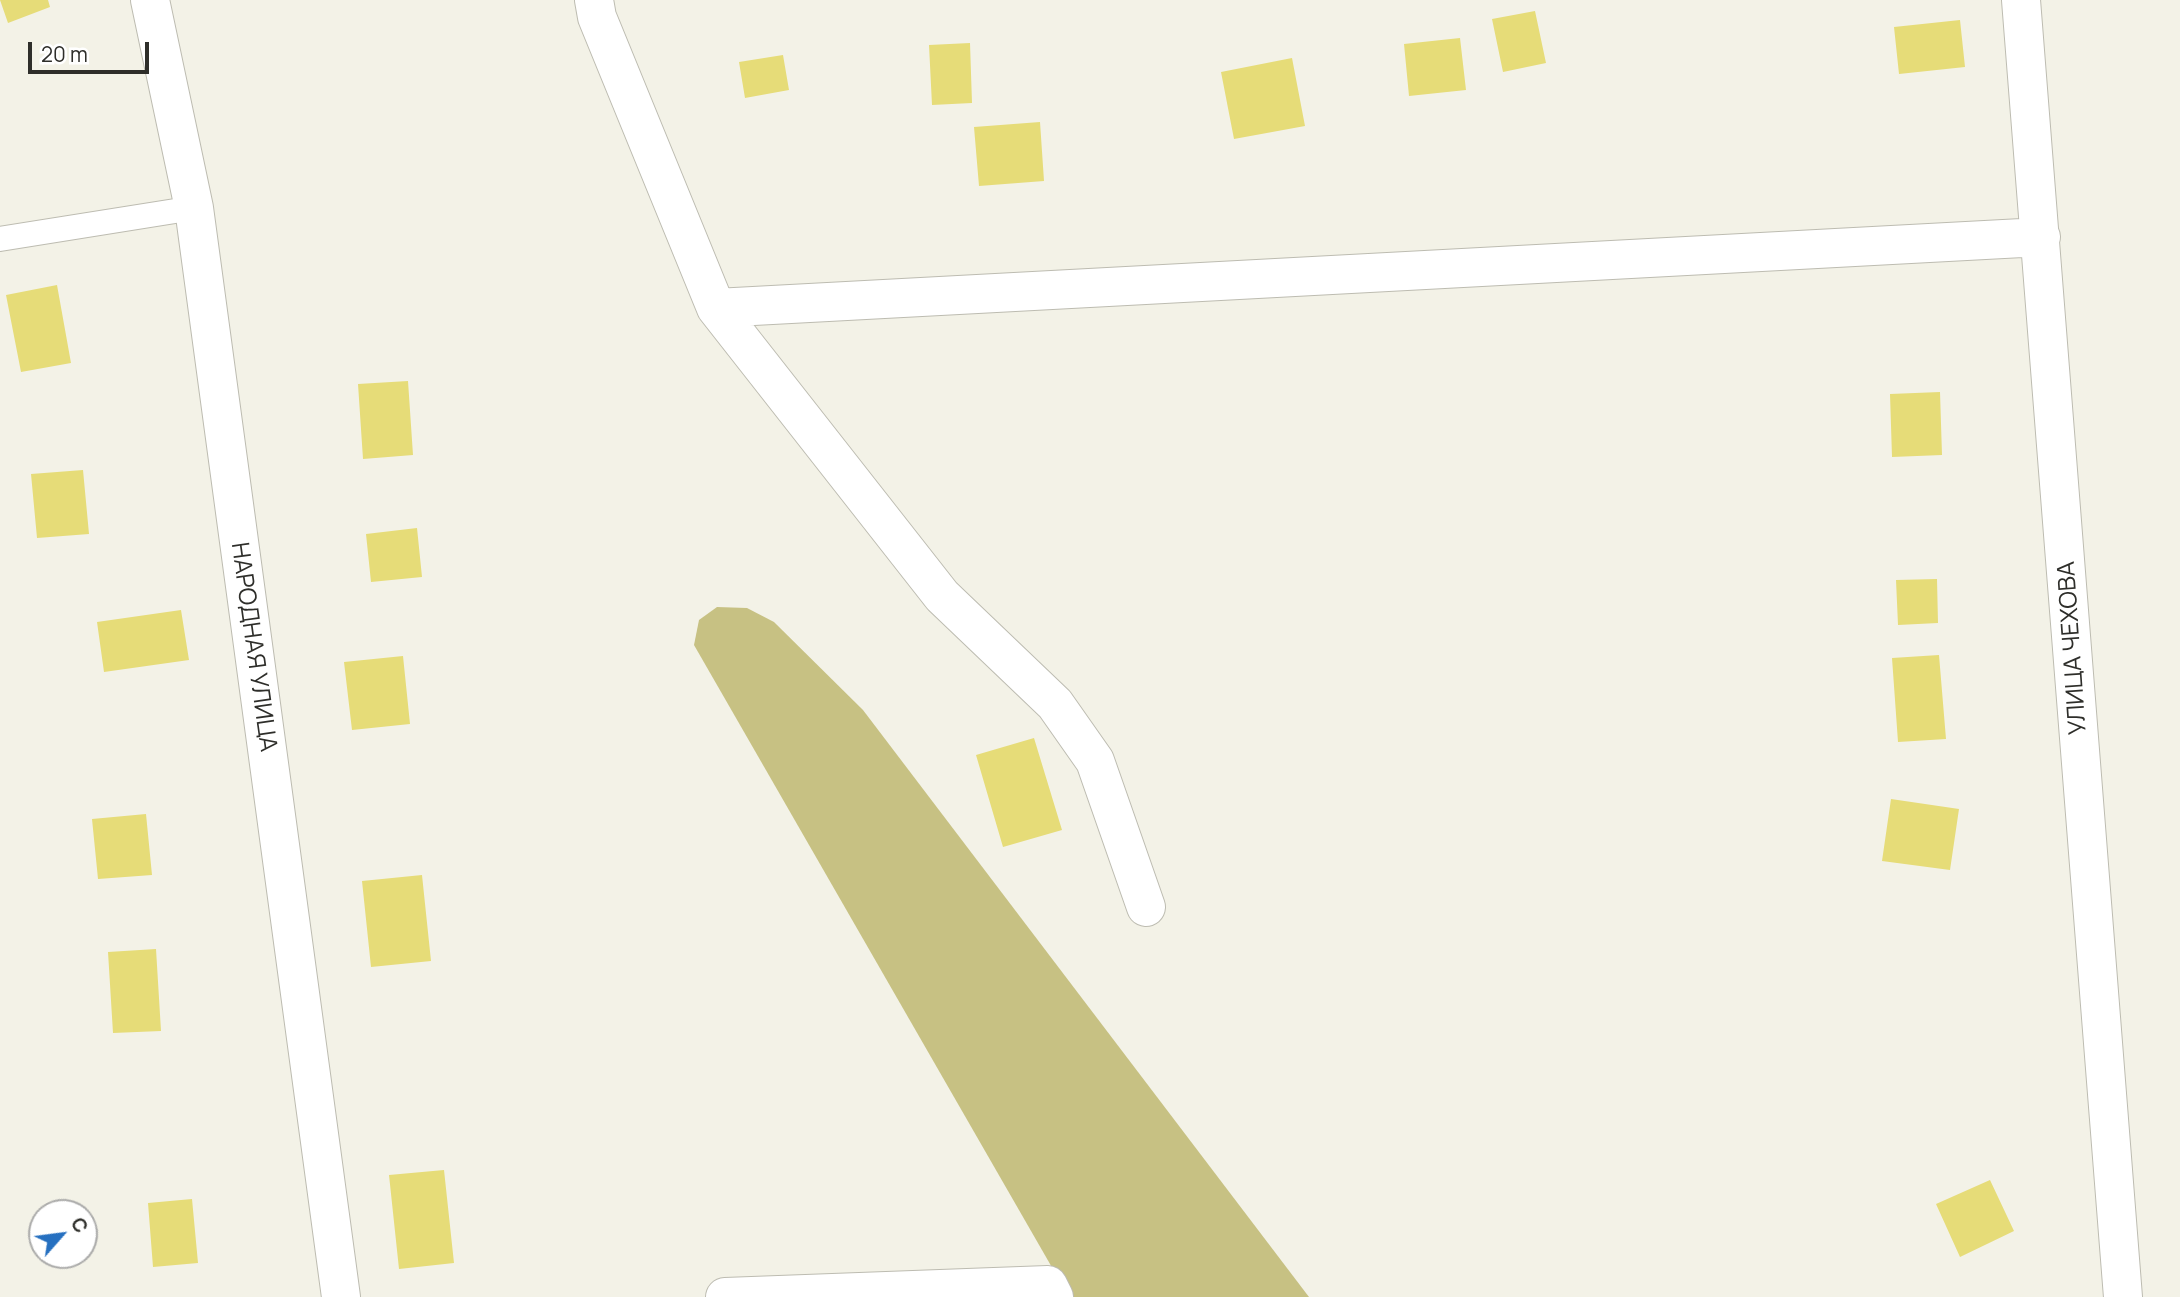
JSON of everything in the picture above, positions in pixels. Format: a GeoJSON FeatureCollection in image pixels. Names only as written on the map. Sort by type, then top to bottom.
{"type":"FeatureCollection","features":[{"type":"Feature","properties":{"kind":"street","name":"НАРОДНАЯ УЛИЦА"},"geometry":{"type":"LineString","coordinates":[[150,0],[194,208],[341,1297]]}},
{"type":"Feature","properties":{"kind":"street"},"geometry":{"type":"LineString","coordinates":[[594,0],[597,16],[716,308],[942,596],[1055,704],[1095,761],[1146,906]]}},
{"type":"Feature","properties":{"kind":"street","name":"УЛИЦА ЧЕХОВА"},"geometry":{"type":"LineString","coordinates":[[2021,0],[2123,1297]]}},
{"type":"Feature","properties":{"kind":"street"},"geometry":{"type":"LineString","coordinates":[[716,308],[2041,237]]}},
{"type":"Feature","properties":{"kind":"street"},"geometry":{"type":"LineString","coordinates":[[725,1297],[1051,1291]]}},
{"type":"Feature","properties":{"kind":"lane"},"geometry":{"type":"LineString","coordinates":[[0,239],[194,208]]}},
{"type":"Feature","properties":{"kind":"shaded area"},"geometry":{"type":"Polygon","coordinates":[[[717,607],[747,608],[774,622],[863,710],[1309,1297],[1069,1297],[694,645],[699,620],[717,607]]]}},
{"type":"Feature","properties":{"kind":"building"},"geometry":{"type":"Polygon","coordinates":[[[0,0],[48,0],[50,7],[8,23],[0,0]]]}},
{"type":"Feature","properties":{"kind":"building"},"geometry":{"type":"Polygon","coordinates":[[[1535,11],[1546,63],[1503,72],[1492,19],[1535,11]]]}},
{"type":"Feature","properties":{"kind":"building"},"geometry":{"type":"Polygon","coordinates":[[[1960,20],[1965,67],[1899,74],[1894,27],[1960,20]]]}},
{"type":"Feature","properties":{"kind":"building"},"geometry":{"type":"Polygon","coordinates":[[[1460,38],[1466,90],[1409,96],[1404,44],[1460,38]]]}},
{"type":"Feature","properties":{"kind":"building"},"geometry":{"type":"Polygon","coordinates":[[[970,43],[972,103],[932,105],[929,45],[970,43]]]}},
{"type":"Feature","properties":{"kind":"building"},"geometry":{"type":"Polygon","coordinates":[[[783,55],[789,90],[745,98],[739,62],[783,55]]]}},
{"type":"Feature","properties":{"kind":"building"},"geometry":{"type":"Polygon","coordinates":[[[1292,58],[1305,126],[1234,139],[1221,72],[1292,58]]]}},
{"type":"Feature","properties":{"kind":"building"},"geometry":{"type":"Polygon","coordinates":[[[1040,122],[1044,181],[979,186],[974,127],[1040,122]]]}},
{"type":"Feature","properties":{"kind":"building"},"geometry":{"type":"Polygon","coordinates":[[[57,285],[71,363],[21,372],[6,295],[57,285]]]}},
{"type":"Feature","properties":{"kind":"building"},"geometry":{"type":"Polygon","coordinates":[[[408,381],[413,455],[363,459],[358,384],[408,381]]]}},
{"type":"Feature","properties":{"kind":"building"},"geometry":{"type":"Polygon","coordinates":[[[1940,392],[1942,455],[1892,457],[1890,394],[1940,392]]]}},
{"type":"Feature","properties":{"kind":"building"},"geometry":{"type":"Polygon","coordinates":[[[83,470],[89,534],[37,538],[31,474],[83,470]]]}},
{"type":"Feature","properties":{"kind":"building"},"geometry":{"type":"Polygon","coordinates":[[[417,528],[422,577],[371,582],[366,534],[417,528]]]}},
{"type":"Feature","properties":{"kind":"building"},"geometry":{"type":"Polygon","coordinates":[[[1937,579],[1938,623],[1898,625],[1896,580],[1937,579]]]}},
{"type":"Feature","properties":{"kind":"building"},"geometry":{"type":"Polygon","coordinates":[[[181,610],[189,660],[104,672],[97,622],[181,610]]]}},
{"type":"Feature","properties":{"kind":"building"},"geometry":{"type":"Polygon","coordinates":[[[1939,655],[1946,739],[1898,742],[1892,658],[1939,655]]]}},
{"type":"Feature","properties":{"kind":"building"},"geometry":{"type":"Polygon","coordinates":[[[403,656],[410,724],[352,730],[344,662],[403,656]]]}},
{"type":"Feature","properties":{"kind":"building"},"geometry":{"type":"Polygon","coordinates":[[[1034,738],[1062,830],[1003,847],[976,755],[1034,738]]]}},
{"type":"Feature","properties":{"kind":"building"},"geometry":{"type":"Polygon","coordinates":[[[1891,799],[1959,809],[1950,870],[1882,861],[1891,799]]]}},
{"type":"Feature","properties":{"kind":"building"},"geometry":{"type":"Polygon","coordinates":[[[146,814],[152,875],[98,879],[92,819],[146,814]]]}},
{"type":"Feature","properties":{"kind":"building"},"geometry":{"type":"Polygon","coordinates":[[[422,875],[431,961],[371,967],[362,881],[422,875]]]}},
{"type":"Feature","properties":{"kind":"building"},"geometry":{"type":"Polygon","coordinates":[[[156,949],[161,1031],[113,1033],[108,952],[156,949]]]}},
{"type":"Feature","properties":{"kind":"building"},"geometry":{"type":"Polygon","coordinates":[[[444,1170],[454,1263],[399,1269],[389,1175],[444,1170]]]}},
{"type":"Feature","properties":{"kind":"building"},"geometry":{"type":"Polygon","coordinates":[[[1990,1180],[2014,1231],[1960,1257],[1936,1204],[1990,1180]]]}},
{"type":"Feature","properties":{"kind":"building"},"geometry":{"type":"Polygon","coordinates":[[[192,1199],[198,1263],[153,1267],[148,1203],[192,1199]]]}}]}
